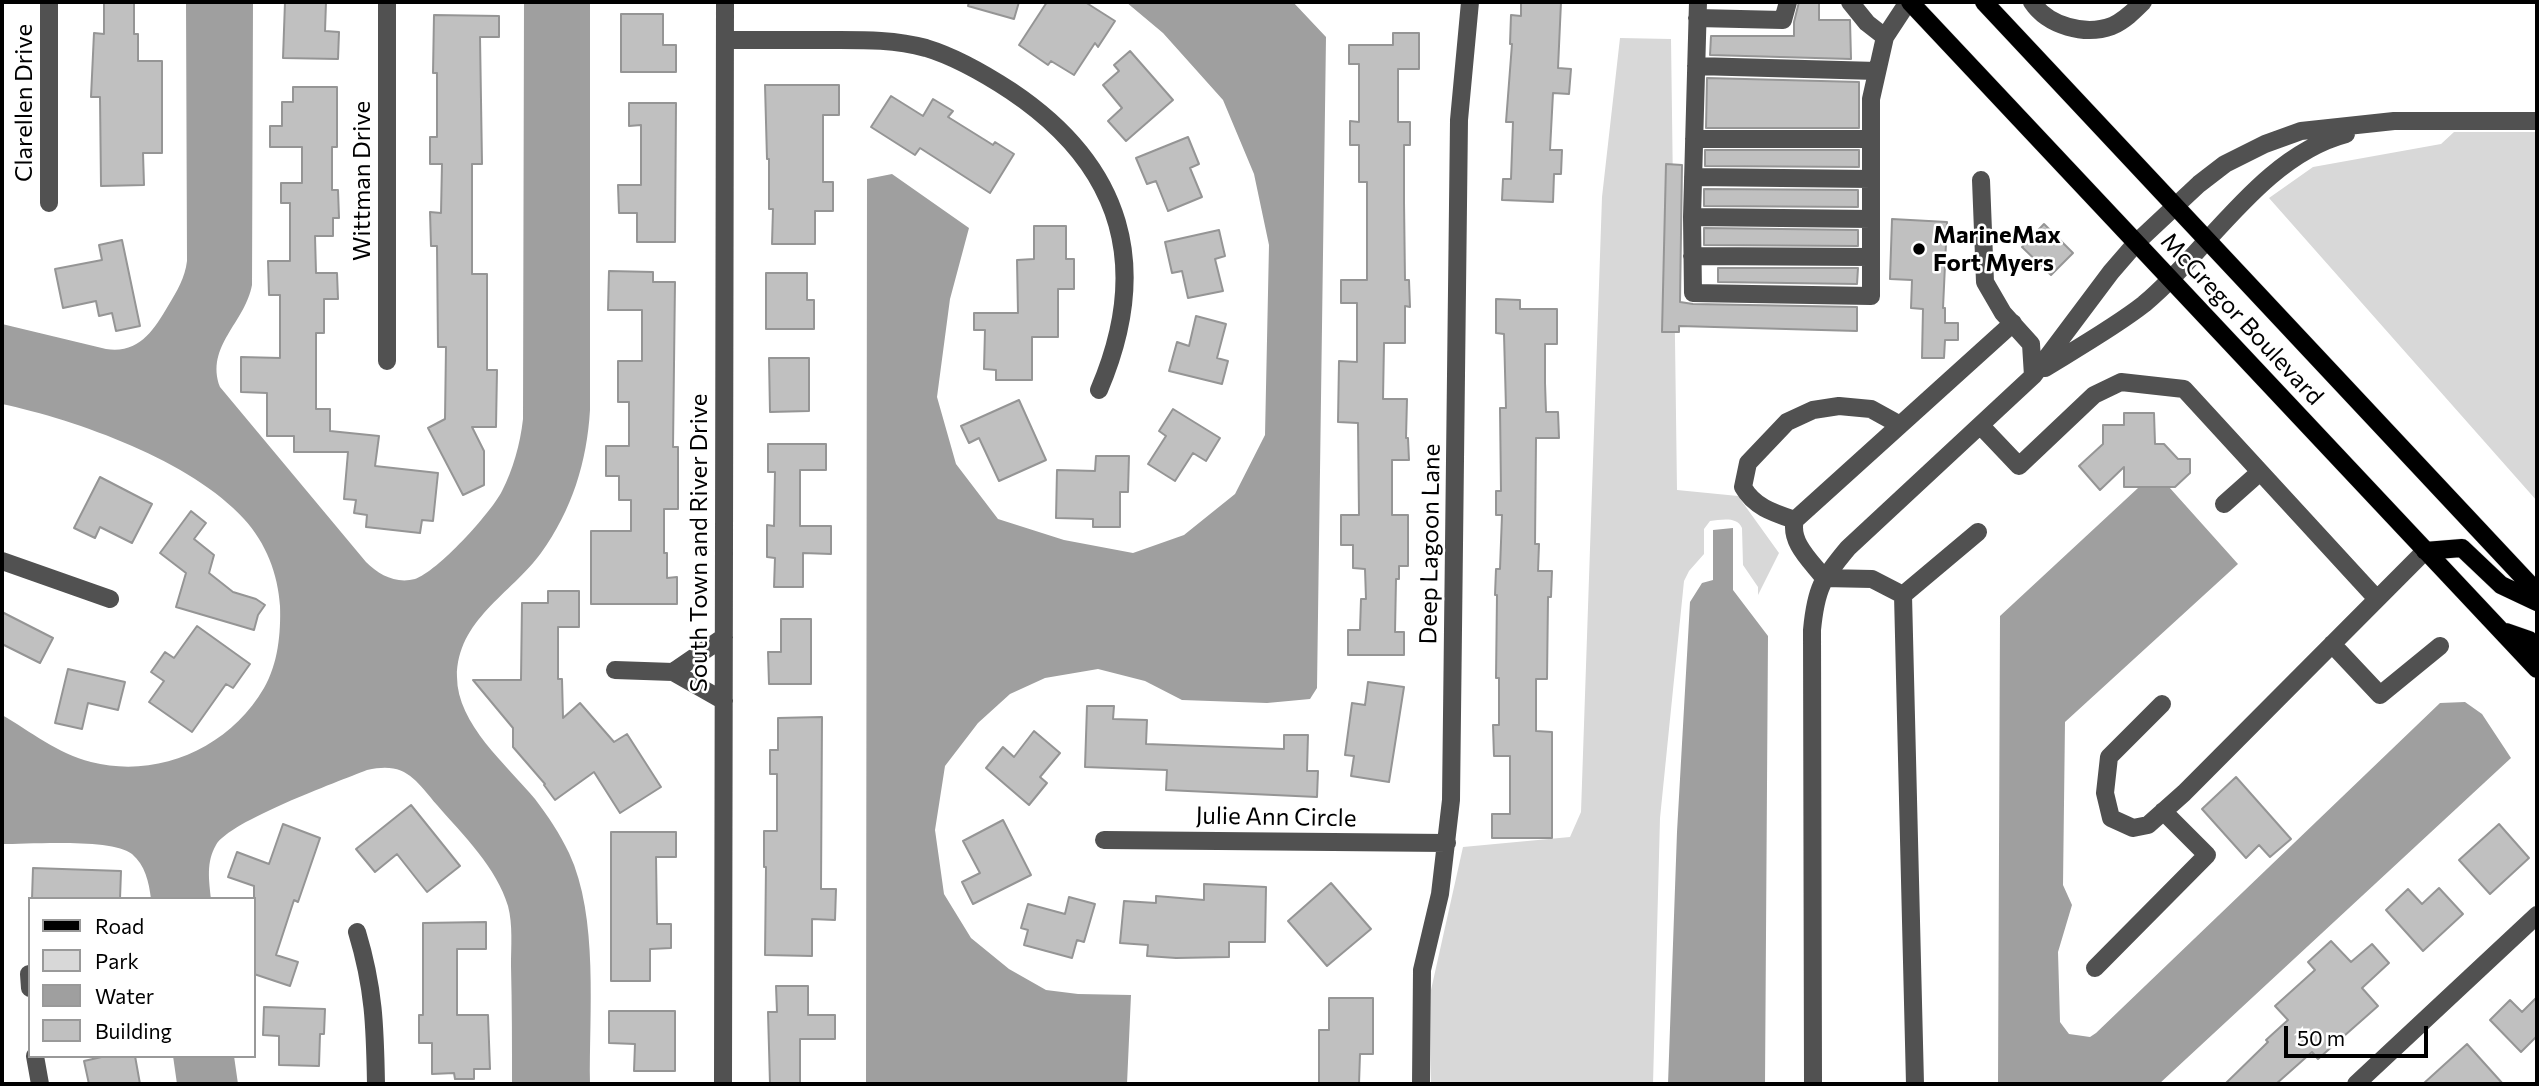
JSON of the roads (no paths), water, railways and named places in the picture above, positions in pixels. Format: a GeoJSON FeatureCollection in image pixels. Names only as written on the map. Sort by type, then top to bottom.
{"type":"FeatureCollection","features":[{"type":"Feature","properties":{"kind":"main road","name":"McGregor Boulevard"},"geometry":{"type":"LineString","coordinates":[[1909,2],[2537,669]]}},
{"type":"Feature","properties":{"kind":"main road","name":"McGregor Boulevard"},"geometry":{"type":"LineString","coordinates":[[1984,2],[2537,592]]}},
{"type":"Feature","properties":{"kind":"main road"},"geometry":{"type":"LineString","coordinates":[[2425,551],[2462,548],[2501,585],[2537,602]]}},
{"type":"Feature","properties":{"kind":"main road"},"geometry":{"type":"LineString","coordinates":[[2503,631],[2529,640],[2537,648]]}},
{"type":"Feature","properties":{"kind":"street","name":"Clarellen Drive"},"geometry":{"type":"LineString","coordinates":[[49,2],[49,204]]}},
{"type":"Feature","properties":{"kind":"street","name":"Wittman Drive"},"geometry":{"type":"LineString","coordinates":[[387,2],[387,361]]}},
{"type":"Feature","properties":{"kind":"street","name":"South Town and River Drive"},"geometry":{"type":"LineString","coordinates":[[723,1084],[725,2]]}},
{"type":"Feature","properties":{"kind":"street","name":"Deep Lagoon Lane"},"geometry":{"type":"LineString","coordinates":[[1421,1084],[1422,970],[1440,894],[1451,800],[1459,120],[1470,2]]}},
{"type":"Feature","properties":{"kind":"street"},"geometry":{"type":"LineString","coordinates":[[1788,2],[1783,20],[1698,10],[1692,217],[1693,293],[1871,296],[1871,99],[1885,37],[1909,2]]}},
{"type":"Feature","properties":{"kind":"street"},"geometry":{"type":"LineString","coordinates":[[1850,2],[1867,23],[1885,37]]}},
{"type":"Feature","properties":{"kind":"street"},"geometry":{"type":"LineString","coordinates":[[2037,7],[2048,19],[2067,27],[2093,29],[2112,26],[2143,2]]}},
{"type":"Feature","properties":{"kind":"street"},"geometry":{"type":"LineString","coordinates":[[725,40],[875,40],[927,48],[978,71],[1053,122],[1093,169],[1113,213],[1124,258],[1124,305],[1116,346],[1099,390]]}},
{"type":"Feature","properties":{"kind":"street"},"geometry":{"type":"LineString","coordinates":[[1696,66],[1877,71]]}},
{"type":"Feature","properties":{"kind":"street"},"geometry":{"type":"LineString","coordinates":[[2033,376],[2143,304],[2208,241],[2244,201],[2302,155],[2331,138],[2394,121]]}},
{"type":"Feature","properties":{"kind":"street"},"geometry":{"type":"LineString","coordinates":[[1813,1084],[1812,630],[1814,600],[1824,578],[1848,548],[2033,376],[2111,272],[2137,242],[2225,164],[2265,144],[2301,131],[2394,121],[2537,121]]}},
{"type":"Feature","properties":{"kind":"street"},"geometry":{"type":"LineString","coordinates":[[1694,139],[1871,139]]}},
{"type":"Feature","properties":{"kind":"street"},"geometry":{"type":"LineString","coordinates":[[1693,177],[1871,179]]}},
{"type":"Feature","properties":{"kind":"street"},"geometry":{"type":"LineString","coordinates":[[1981,180],[1985,282],[2003,313],[2031,344],[2033,376]]}},
{"type":"Feature","properties":{"kind":"street"},"geometry":{"type":"LineString","coordinates":[[1692,217],[1871,219]]}},
{"type":"Feature","properties":{"kind":"street"},"geometry":{"type":"LineString","coordinates":[[1692,256],[1871,257]]}},
{"type":"Feature","properties":{"kind":"street"},"geometry":{"type":"LineString","coordinates":[[1824,578],[1798,543],[1793,529],[1795,520],[2013,323]]}},
{"type":"Feature","properties":{"kind":"street"},"geometry":{"type":"LineString","coordinates":[[1981,426],[2019,466],[2094,395],[2121,382],[2184,389],[2377,599]]}},
{"type":"Feature","properties":{"kind":"street"},"geometry":{"type":"LineString","coordinates":[[1795,520],[1773,513],[1750,500],[1743,487],[1748,463],[1787,422],[1813,410],[1839,405],[1871,409],[1900,425]]}},
{"type":"Feature","properties":{"kind":"street"},"geometry":{"type":"LineString","coordinates":[[2224,504],[2260,472]]}},
{"type":"Feature","properties":{"kind":"street"},"geometry":{"type":"LineString","coordinates":[[1903,595],[1978,532]]}},
{"type":"Feature","properties":{"kind":"street"},"geometry":{"type":"LineString","coordinates":[[2162,704],[2109,757],[2105,793],[2111,818],[2133,828],[2148,825],[2163,811],[2425,551]]}},
{"type":"Feature","properties":{"kind":"street"},"geometry":{"type":"LineString","coordinates":[[2,561],[110,599]]}},
{"type":"Feature","properties":{"kind":"street"},"geometry":{"type":"LineString","coordinates":[[1824,578],[1872,579],[1903,595]]}},
{"type":"Feature","properties":{"kind":"street"},"geometry":{"type":"LineString","coordinates":[[1903,595],[1915,1084]]}},
{"type":"Feature","properties":{"kind":"street"},"geometry":{"type":"LineString","coordinates":[[674,672],[724,637]]}},
{"type":"Feature","properties":{"kind":"street"},"geometry":{"type":"LineString","coordinates":[[2332,644],[2380,695],[2440,646]]}},
{"type":"Feature","properties":{"kind":"street"},"geometry":{"type":"LineString","coordinates":[[615,670],[674,672],[724,701]]}},
{"type":"Feature","properties":{"kind":"street"},"geometry":{"type":"LineString","coordinates":[[2095,968],[2207,855],[2163,811]]}},
{"type":"Feature","properties":{"kind":"street","name":"Julie Ann Circle"},"geometry":{"type":"LineString","coordinates":[[1104,840],[1447,843]]}},
{"type":"Feature","properties":{"kind":"street"},"geometry":{"type":"LineString","coordinates":[[2356,1084],[2537,915]]}},
{"type":"Feature","properties":{"kind":"street"},"geometry":{"type":"LineString","coordinates":[[357,932],[369,970],[373,997],[376,1084]]}},
{"type":"Feature","properties":{"kind":"street"},"geometry":{"type":"LineString","coordinates":[[35,1058],[40,1084]]}},
{"type":"Feature","properties":{"kind":"water"},"geometry":{"type":"Polygon","coordinates":[[[186,2],[253,2],[252,285],[248,299],[218,359],[220,387],[366,562],[376,571],[395,579],[415,579],[425,574],[463,541],[496,501],[513,465],[523,419],[524,2],[590,2],[590,410],[585,448],[576,485],[552,537],[529,568],[476,624],[459,657],[457,677],[459,694],[474,727],[549,819],[569,853],[578,878],[589,936],[590,1084],[512,1084],[511,921],[508,906],[496,878],[478,852],[422,787],[400,770],[367,770],[286,803],[225,835],[216,845],[211,858],[211,897],[151,897],[148,880],[140,863],[132,854],[122,849],[90,844],[2,844],[2,715],[56,748],[79,758],[116,766],[141,766],[190,754],[212,742],[232,727],[249,709],[269,679],[279,637],[280,606],[277,582],[265,549],[244,519],[222,498],[164,461],[98,432],[2,404],[2,324],[106,349],[128,348],[144,339],[162,315],[180,284],[187,261],[186,2]]]}},
{"type":"Feature","properties":{"kind":"water"},"geometry":{"type":"Polygon","coordinates":[[[1126,2],[1293,2],[1326,37],[1317,688],[1310,699],[1267,703],[1182,700],[1145,681],[1098,669],[1045,678],[1010,694],[978,723],[945,766],[935,830],[944,894],[971,938],[1009,969],[1046,990],[1078,994],[1131,995],[1127,1084],[866,1084],[867,179],[892,174],[969,228],[950,299],[937,397],[956,464],[998,519],[1064,540],[1133,553],[1184,535],[1235,494],[1265,435],[1269,245],[1254,174],[1223,100],[1163,33],[1126,2]]]}},
{"type":"Feature","properties":{"kind":"water"},"geometry":{"type":"Polygon","coordinates":[[[2169,487],[2238,564],[2065,722],[2063,885],[2072,905],[2058,952],[2060,1022],[2069,1034],[2090,1037],[2096,1033],[2440,703],[2465,702],[2482,714],[2511,758],[2159,1084],[1998,1084],[2000,616],[2138,488],[2169,487]]]}},
{"type":"Feature","properties":{"kind":"water"},"geometry":{"type":"Polygon","coordinates":[[[1733,528],[1733,590],[1768,636],[1765,1084],[1668,1084],[1677,832],[1690,602],[1702,583],[1713,580],[1713,530],[1733,528]]]}},
{"type":"Feature","properties":{"kind":"water"},"geometry":{"type":"Polygon","coordinates":[[[173,1058],[234,1058],[238,1084],[177,1084],[173,1058]]]}},
{"type":"Feature","properties":{"kind":"place","name":"MarineMax Fort Myers"},"geometry":{"type":"Point","coordinates":[1919,249]}}]}
